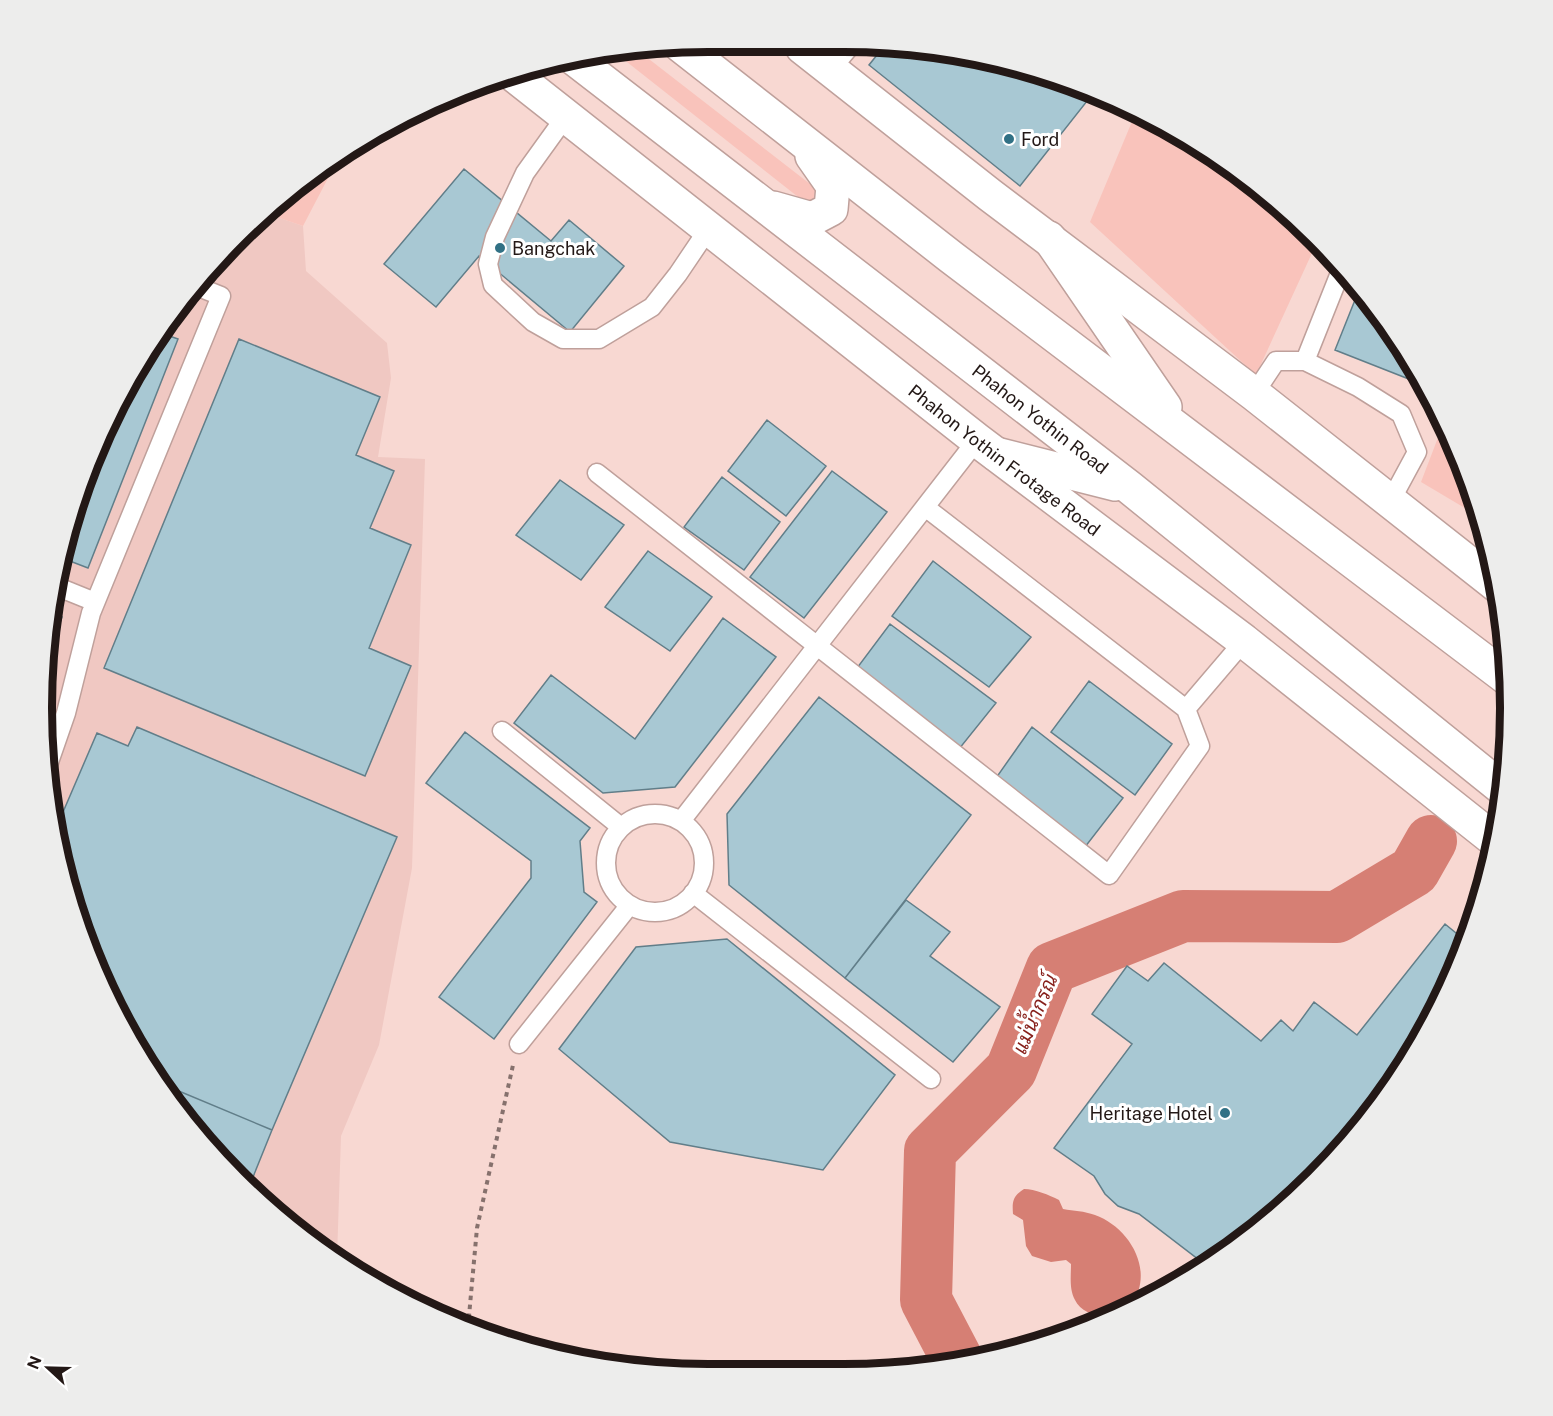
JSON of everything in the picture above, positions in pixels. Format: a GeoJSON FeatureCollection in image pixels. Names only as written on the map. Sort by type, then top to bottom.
{"type":"FeatureCollection","features":[{"type":"Feature","properties":{"kind":"main road"},"geometry":{"type":"LineString","coordinates":[[820,52],[840,59],[990,195],[1254,394],[1488,578]]}},
{"type":"Feature","properties":{"kind":"main road"},"geometry":{"type":"LineString","coordinates":[[690,53],[951,257],[1499,672]]}},
{"type":"Feature","properties":{"kind":"main road","name":"Phahon Yothin Road"},"geometry":{"type":"LineString","coordinates":[[582,65],[1129,487],[1496,783]]}},
{"type":"Feature","properties":{"kind":"main road","name":"Phahon Yothin Frotage Road"},"geometry":{"type":"LineString","coordinates":[[520,80],[987,447],[1244,641],[1488,835]]}},
{"type":"Feature","properties":{"kind":"main road"},"geometry":{"type":"LineString","coordinates":[[761,204],[812,219],[831,209],[833,186],[805,145]]}},
{"type":"Feature","properties":{"kind":"main road"},"geometry":{"type":"LineString","coordinates":[[1049,238],[1181,431]]}},
{"type":"Feature","properties":{"kind":"main road"},"geometry":{"type":"LineString","coordinates":[[987,447],[1129,487]]}},
{"type":"Feature","properties":{"kind":"lane"},"geometry":{"type":"LineString","coordinates":[[566,116],[525,173],[495,237],[488,264],[493,285],[533,322],[563,339],[599,339],[652,307],[709,228]]}},
{"type":"Feature","properties":{"kind":"lane"},"geometry":{"type":"LineString","coordinates":[[1305,361],[1339,277]]}},
{"type":"Feature","properties":{"kind":"lane"},"geometry":{"type":"LineString","coordinates":[[54,748],[66,713],[95,602],[221,296],[204,289]]}},
{"type":"Feature","properties":{"kind":"lane"},"geometry":{"type":"LineString","coordinates":[[1254,394],[1276,361],[1305,361],[1358,387],[1401,414],[1417,452],[1390,502]]}},
{"type":"Feature","properties":{"kind":"lane"},"geometry":{"type":"LineString","coordinates":[[681,821],[925,507],[987,447]]}},
{"type":"Feature","properties":{"kind":"lane"},"geometry":{"type":"LineString","coordinates":[[597,473],[1109,875],[1200,746],[1186,709],[925,507]]}},
{"type":"Feature","properties":{"kind":"lane"},"geometry":{"type":"LineString","coordinates":[[63,589],[95,602]]}},
{"type":"Feature","properties":{"kind":"lane"},"geometry":{"type":"LineString","coordinates":[[1186,709],[1244,641]]}},
{"type":"Feature","properties":{"kind":"lane"},"geometry":{"type":"LineString","coordinates":[[502,731],[621,827]]}},
{"type":"Feature","properties":{"kind":"lane"},"geometry":{"type":"LineString","coordinates":[[652,813],[665,814],[681,821],[696,835],[703,851],[704,868],[699,884],[690,898],[675,908],[645,912],[629,906],[616,894],[608,880],[605,864],[608,847],[621,827],[635,817],[652,813]]}},
{"type":"Feature","properties":{"kind":"lane"},"geometry":{"type":"LineString","coordinates":[[693,892],[931,1079]]}},
{"type":"Feature","properties":{"kind":"lane"},"geometry":{"type":"LineString","coordinates":[[519,1044],[629,906]]}},
{"type":"Feature","properties":{"kind":"path"},"geometry":{"type":"LineString","coordinates":[[469,1318],[477,1228],[510,1074],[519,1044]]}},
{"type":"Feature","properties":{"kind":"shaded area"},"geometry":{"type":"Polygon","coordinates":[[[645,56],[823,194],[819,203],[807,204],[622,58],[645,56]]]}},
{"type":"Feature","properties":{"kind":"shaded area"},"geometry":{"type":"Polygon","coordinates":[[[1133,119],[1173,140],[1209,163],[1244,188],[1309,244],[1314,249],[1256,375],[1090,222],[1133,119]]]}},
{"type":"Feature","properties":{"kind":"shaded area"},"geometry":{"type":"Polygon","coordinates":[[[331,172],[303,226],[275,216],[331,172]]]}},
{"type":"Feature","properties":{"kind":"shaded area"},"geometry":{"type":"Polygon","coordinates":[[[275,216],[303,226],[306,271],[387,343],[391,378],[378,457],[425,459],[412,868],[379,1045],[341,1136],[337,1248],[309,1228],[244,1172],[188,1107],[140,1036],[102,959],[87,919],[65,836],[54,751],[52,708],[58,622],[75,538],[102,457],[140,380],[188,309],[244,244],[275,216]]]}},
{"type":"Feature","properties":{"kind":"shaded area"},"geometry":{"type":"Polygon","coordinates":[[[1440,433],[1470,511],[1421,482],[1440,433]]]}},
{"type":"Feature","properties":{"kind":"shaded area"},"geometry":{"type":"Polygon","coordinates":[[[1024,1189],[1046,1194],[1059,1200],[1063,1209],[1091,1214],[1118,1229],[1128,1240],[1140,1265],[1141,1278],[1136,1295],[1095,1314],[1079,1306],[1072,1291],[1071,1264],[1066,1260],[1051,1262],[1032,1256],[1026,1246],[1023,1220],[1013,1214],[1014,1199],[1024,1189]]]}},
{"type":"Feature","properties":{"kind":"building","name":"Ford"},"geometry":{"type":"Polygon","coordinates":[[[878,54],[931,58],[1015,75],[1089,99],[1020,186],[869,65],[878,54]]]}},
{"type":"Feature","properties":{"kind":"building","name":"Bangchak"},"geometry":{"type":"Polygon","coordinates":[[[464,169],[551,241],[569,220],[624,266],[570,332],[479,256],[436,307],[384,264],[464,169]]]}},
{"type":"Feature","properties":{"kind":"building"},"geometry":{"type":"Polygon","coordinates":[[[1356,298],[1413,381],[1335,350],[1356,298]]]}},
{"type":"Feature","properties":{"kind":"building"},"geometry":{"type":"Polygon","coordinates":[[[169,336],[178,339],[88,568],[70,561],[87,497],[102,457],[140,380],[163,344],[169,336]]]}},
{"type":"Feature","properties":{"kind":"building"},"geometry":{"type":"Polygon","coordinates":[[[239,339],[380,397],[356,455],[394,471],[370,528],[411,545],[369,648],[411,666],[365,776],[104,668],[239,339]]]}},
{"type":"Feature","properties":{"kind":"building"},"geometry":{"type":"Polygon","coordinates":[[[767,420],[826,466],[786,516],[728,471],[767,420]]]}},
{"type":"Feature","properties":{"kind":"building"},"geometry":{"type":"Polygon","coordinates":[[[832,471],[887,512],[804,618],[750,577],[832,471]]]}},
{"type":"Feature","properties":{"kind":"building"},"geometry":{"type":"Polygon","coordinates":[[[722,477],[780,522],[744,570],[684,527],[722,477]]]}},
{"type":"Feature","properties":{"kind":"building"},"geometry":{"type":"Polygon","coordinates":[[[560,480],[624,525],[581,580],[516,535],[560,480]]]}},
{"type":"Feature","properties":{"kind":"building"},"geometry":{"type":"Polygon","coordinates":[[[648,551],[712,597],[670,651],[605,607],[648,551]]]}},
{"type":"Feature","properties":{"kind":"building"},"geometry":{"type":"Polygon","coordinates":[[[933,561],[1031,637],[989,687],[892,616],[933,561]]]}},
{"type":"Feature","properties":{"kind":"building"},"geometry":{"type":"Polygon","coordinates":[[[59,616],[62,617],[57,631],[59,616]]]}},
{"type":"Feature","properties":{"kind":"building"},"geometry":{"type":"Polygon","coordinates":[[[723,618],[776,657],[675,787],[603,793],[514,723],[551,675],[635,739],[723,618]]]}},
{"type":"Feature","properties":{"kind":"building"},"geometry":{"type":"Polygon","coordinates":[[[890,624],[996,703],[959,749],[857,668],[890,624]]]}},
{"type":"Feature","properties":{"kind":"building"},"geometry":{"type":"Polygon","coordinates":[[[1089,681],[1172,744],[1135,795],[1051,732],[1089,681]]]}},
{"type":"Feature","properties":{"kind":"building"},"geometry":{"type":"Polygon","coordinates":[[[819,697],[971,815],[845,978],[729,885],[727,814],[819,697]]]}},
{"type":"Feature","properties":{"kind":"building"},"geometry":{"type":"Polygon","coordinates":[[[137,727],[397,837],[272,1130],[176,1090],[140,1036],[120,998],[87,919],[75,878],[62,815],[97,733],[128,746],[137,727]]]}},
{"type":"Feature","properties":{"kind":"building"},"geometry":{"type":"Polygon","coordinates":[[[1032,727],[1123,798],[1085,847],[996,778],[1032,727]]]}},
{"type":"Feature","properties":{"kind":"building"},"geometry":{"type":"Polygon","coordinates":[[[465,732],[590,828],[580,841],[584,892],[597,902],[494,1039],[439,997],[531,878],[531,861],[426,783],[465,732]]]}},
{"type":"Feature","properties":{"kind":"building"},"geometry":{"type":"Polygon","coordinates":[[[906,900],[950,932],[930,956],[1000,1007],[953,1062],[845,978],[906,900]]]}},
{"type":"Feature","properties":{"kind":"building","name":"Heritage Hotel"},"geometry":{"type":"Polygon","coordinates":[[[1445,924],[1460,936],[1433,998],[1413,1036],[1365,1107],[1309,1172],[1244,1228],[1199,1260],[1139,1214],[1118,1206],[1105,1194],[1094,1176],[1054,1148],[1132,1044],[1092,1014],[1127,966],[1148,981],[1164,963],[1261,1041],[1281,1020],[1293,1031],[1314,1002],[1357,1035],[1445,924]]]}},
{"type":"Feature","properties":{"kind":"building"},"geometry":{"type":"Polygon","coordinates":[[[727,939],[895,1075],[823,1170],[670,1142],[559,1049],[636,947],[727,939]]]}},
{"type":"Feature","properties":{"kind":"building"},"geometry":{"type":"Polygon","coordinates":[[[176,1090],[272,1130],[252,1179],[215,1140],[176,1090]]]}},
{"type":"Feature","properties":{"kind":"waterway","name":"แม่น้ำกรณ์"},"geometry":{"type":"LineString","coordinates":[[954,1354],[926,1300],[930,1151],[1011,1070],[1052,968],[1183,916],[1337,917],[1414,871],[1431,841]]}},
{"type":"Feature","properties":{"kind":"place","name":"Ford"},"geometry":{"type":"Point","coordinates":[1009,139]}},
{"type":"Feature","properties":{"kind":"place","name":"Bangchak"},"geometry":{"type":"Point","coordinates":[500,248]}},
{"type":"Feature","properties":{"kind":"place","name":"Heritage Hotel"},"geometry":{"type":"Point","coordinates":[1225,1113]}}]}
